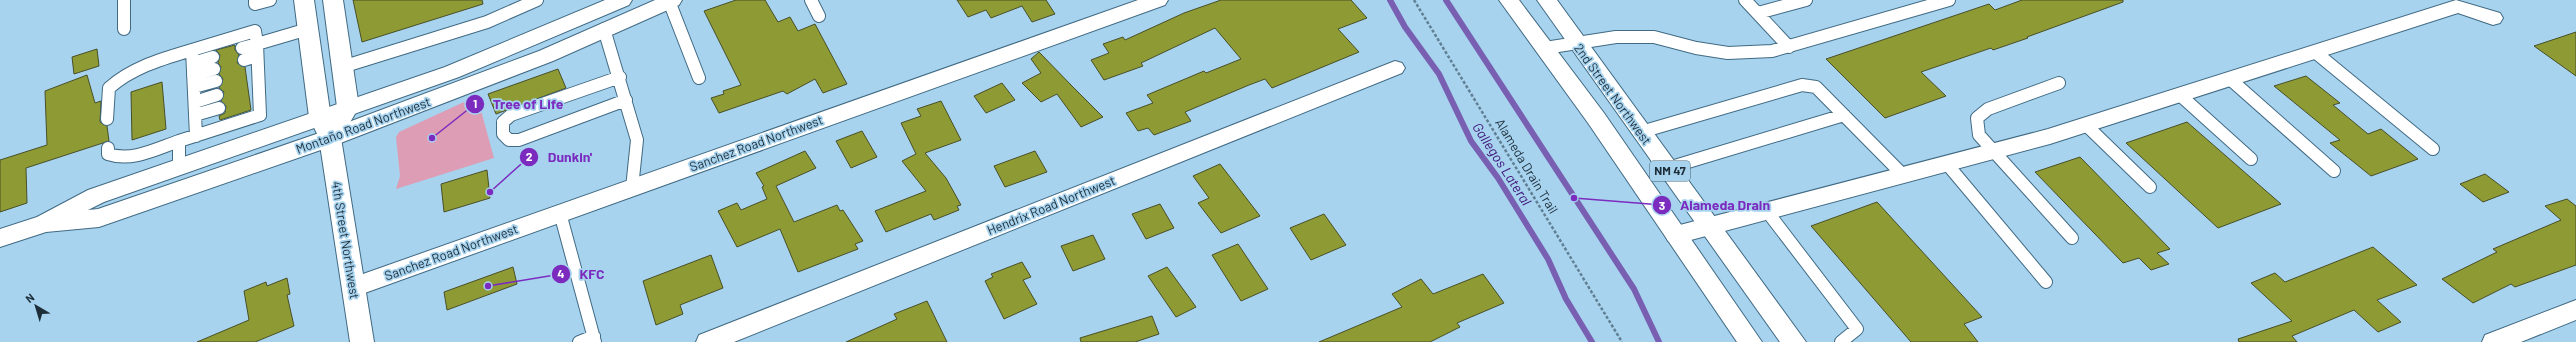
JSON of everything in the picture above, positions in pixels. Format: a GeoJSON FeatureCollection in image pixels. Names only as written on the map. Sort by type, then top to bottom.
{"type":"FeatureCollection","features":[{"type":"Feature","properties":{"kind":"main road","name":"4th Street Northwest"},"geometry":{"type":"LineString","coordinates":[[304,0],[320,117],[330,138],[362,342]]}},
{"type":"Feature","properties":{"kind":"main road"},"geometry":{"type":"LineString","coordinates":[[330,138],[348,107],[333,0]]}},
{"type":"Feature","properties":{"kind":"main road","name":"Montaño Road Northwest"},"geometry":{"type":"LineString","coordinates":[[0,238],[45,223],[96,196],[452,72],[536,38],[622,0]]}},
{"type":"Feature","properties":{"kind":"main road","name":"Sanchez Road Northwest"},"geometry":{"type":"LineString","coordinates":[[354,287],[1158,0]]}},
{"type":"Feature","properties":{"kind":"main road","name":"NM 47"},"geometry":{"type":"LineString","coordinates":[[1509,0],[1545,48],[1750,342]]}},
{"type":"Feature","properties":{"kind":"main road","name":"2nd Street Northwest"},"geometry":{"type":"LineString","coordinates":[[1547,0],[1641,132],[1711,224],[1794,342]]}},
{"type":"Feature","properties":{"kind":"main road","name":"Montaño Road Northwest"},"geometry":{"type":"LineString","coordinates":[[45,223],[99,218],[330,138],[538,58],[670,1]]}},
{"type":"Feature","properties":{"kind":"main road"},"geometry":{"type":"LineString","coordinates":[[1676,235],[1711,224],[1903,176],[2086,125],[2458,6],[2494,18]]}},
{"type":"Feature","properties":{"kind":"main road","name":"Hendrix Road Northwest"},"geometry":{"type":"LineString","coordinates":[[708,342],[1395,68]]}},
{"type":"Feature","properties":{"kind":"main road"},"geometry":{"type":"LineString","coordinates":[[2494,342],[2576,310]]}},
{"type":"Feature","properties":{"kind":"lane"},"geometry":{"type":"LineString","coordinates":[[124,0],[124,29]]}},
{"type":"Feature","properties":{"kind":"lane"},"geometry":{"type":"LineString","coordinates":[[255,0],[256,4],[270,0]]}},
{"type":"Feature","properties":{"kind":"lane"},"geometry":{"type":"LineString","coordinates":[[342,67],[487,22],[537,0]]}},
{"type":"Feature","properties":{"kind":"lane"},"geometry":{"type":"LineString","coordinates":[[811,0],[819,16]]}},
{"type":"Feature","properties":{"kind":"lane"},"geometry":{"type":"LineString","coordinates":[[1745,0],[1789,47]]}},
{"type":"Feature","properties":{"kind":"lane"},"geometry":{"type":"LineString","coordinates":[[1758,14],[1806,0]]}},
{"type":"Feature","properties":{"kind":"lane"},"geometry":{"type":"LineString","coordinates":[[1545,48],[1616,37],[1654,37],[1696,48],[1728,53],[1772,51],[1948,0]]}},
{"type":"Feature","properties":{"kind":"lane"},"geometry":{"type":"LineString","coordinates":[[670,1],[699,78]]}},
{"type":"Feature","properties":{"kind":"lane"},"geometry":{"type":"LineString","coordinates":[[242,48],[308,28]]}},
{"type":"Feature","properties":{"kind":"lane"},"geometry":{"type":"LineString","coordinates":[[604,29],[620,78],[637,140],[632,188]]}},
{"type":"Feature","properties":{"kind":"lane"},"geometry":{"type":"LineString","coordinates":[[107,119],[109,88],[122,76],[143,65],[255,31],[258,69],[253,84],[254,97],[260,115],[196,136],[116,158],[108,154],[108,148]]}},
{"type":"Feature","properties":{"kind":"lane"},"geometry":{"type":"LineString","coordinates":[[192,50],[196,136]]}},
{"type":"Feature","properties":{"kind":"lane"},"geometry":{"type":"LineString","coordinates":[[2315,52],[2433,149]]}},
{"type":"Feature","properties":{"kind":"lane"},"geometry":{"type":"LineString","coordinates":[[244,60],[257,56]]}},
{"type":"Feature","properties":{"kind":"lane"},"geometry":{"type":"LineString","coordinates":[[193,63],[213,57]]}},
{"type":"Feature","properties":{"kind":"lane"},"geometry":{"type":"LineString","coordinates":[[193,75],[214,69]]}},
{"type":"Feature","properties":{"kind":"lane"},"geometry":{"type":"LineString","coordinates":[[246,72],[258,69]]}},
{"type":"Feature","properties":{"kind":"lane"},"geometry":{"type":"LineString","coordinates":[[620,78],[510,114],[503,122],[503,134],[509,140],[519,140],[626,100]]}},
{"type":"Feature","properties":{"kind":"lane"},"geometry":{"type":"LineString","coordinates":[[2230,79],[2334,172]]}},
{"type":"Feature","properties":{"kind":"lane"},"geometry":{"type":"LineString","coordinates":[[194,87],[216,81]]}},
{"type":"Feature","properties":{"kind":"lane"},"geometry":{"type":"LineString","coordinates":[[2059,83],[1988,109],[1977,118],[1979,135],[2072,238]]}},
{"type":"Feature","properties":{"kind":"lane"},"geometry":{"type":"LineString","coordinates":[[1641,132],[1802,85],[1816,87],[1903,176]]}},
{"type":"Feature","properties":{"kind":"lane"},"geometry":{"type":"LineString","coordinates":[[194,102],[217,95]]}},
{"type":"Feature","properties":{"kind":"lane"},"geometry":{"type":"LineString","coordinates":[[2180,95],[2251,159]]}},
{"type":"Feature","properties":{"kind":"lane"},"geometry":{"type":"LineString","coordinates":[[195,115],[219,108]]}},
{"type":"Feature","properties":{"kind":"lane"},"geometry":{"type":"LineString","coordinates":[[1668,168],[1844,115]]}},
{"type":"Feature","properties":{"kind":"lane"},"geometry":{"type":"LineString","coordinates":[[2086,125],[2150,187]]}},
{"type":"Feature","properties":{"kind":"lane"},"geometry":{"type":"LineString","coordinates":[[179,141],[179,166]]}},
{"type":"Feature","properties":{"kind":"lane"},"geometry":{"type":"LineString","coordinates":[[1947,164],[2046,282]]}},
{"type":"Feature","properties":{"kind":"lane"},"geometry":{"type":"LineString","coordinates":[[1766,210],[1857,329],[1841,342]]}},
{"type":"Feature","properties":{"kind":"lane"},"geometry":{"type":"LineString","coordinates":[[560,213],[594,339],[579,342]]}},
{"type":"Feature","properties":{"kind":"path","name":"Alameda Drain Trail"},"geometry":{"type":"LineString","coordinates":[[1414,0],[1622,342]]}},
{"type":"Feature","properties":{"kind":"shaded area"},"geometry":{"type":"Polygon","coordinates":[[[477,96],[494,158],[396,189],[400,176],[396,137],[399,132],[477,96]]]}},
{"type":"Feature","properties":{"kind":"building"},"geometry":{"type":"Polygon","coordinates":[[[353,0],[482,0],[483,4],[362,42],[353,0]]]}},
{"type":"Feature","properties":{"kind":"building"},"geometry":{"type":"Polygon","coordinates":[[[736,0],[765,0],[778,22],[790,17],[798,31],[815,24],[847,84],[823,93],[815,79],[787,94],[783,91],[719,113],[711,98],[724,94],[723,91],[741,85],[704,11],[736,0]]]}},
{"type":"Feature","properties":{"kind":"building"},"geometry":{"type":"Polygon","coordinates":[[[957,0],[1046,0],[1055,14],[1032,22],[1022,6],[991,18],[986,10],[968,17],[957,0]]]}},
{"type":"Feature","properties":{"kind":"building"},"geometry":{"type":"Polygon","coordinates":[[[1221,0],[1351,0],[1367,18],[1338,29],[1359,52],[1272,88],[1265,79],[1249,85],[1185,112],[1191,121],[1154,135],[1148,128],[1138,131],[1126,113],[1153,103],[1147,95],[1204,71],[1206,73],[1241,59],[1215,28],[1141,63],[1143,66],[1104,80],[1091,60],[1109,53],[1103,44],[1123,37],[1125,40],[1184,13],[1221,0]]]}},
{"type":"Feature","properties":{"kind":"building"},"geometry":{"type":"Polygon","coordinates":[[[2022,0],[2123,0],[2123,2],[2027,37],[2028,38],[1993,50],[1991,48],[1921,72],[1946,96],[1885,118],[1826,59],[1989,4],[1995,10],[2022,0]]]}},
{"type":"Feature","properties":{"kind":"building"},"geometry":{"type":"Polygon","coordinates":[[[2576,32],[2576,76],[2534,46],[2576,32]]]}},
{"type":"Feature","properties":{"kind":"building"},"geometry":{"type":"Polygon","coordinates":[[[235,45],[235,50],[239,55],[237,63],[245,67],[251,110],[220,120],[219,116],[225,113],[226,106],[221,101],[224,92],[219,88],[223,79],[219,74],[221,67],[218,63],[220,55],[216,50],[235,45]]]}},
{"type":"Feature","properties":{"kind":"building"},"geometry":{"type":"Polygon","coordinates":[[[97,49],[99,66],[74,74],[72,57],[97,49]]]}},
{"type":"Feature","properties":{"kind":"building"},"geometry":{"type":"Polygon","coordinates":[[[1039,52],[1103,117],[1081,127],[1057,94],[1041,102],[1022,83],[1041,73],[1031,59],[1039,52]]]}},
{"type":"Feature","properties":{"kind":"building"},"geometry":{"type":"Polygon","coordinates":[[[558,69],[566,88],[496,114],[488,94],[558,69]]]}},
{"type":"Feature","properties":{"kind":"building"},"geometry":{"type":"Polygon","coordinates":[[[87,75],[95,103],[101,101],[100,122],[107,126],[109,141],[26,168],[27,203],[0,212],[0,160],[47,145],[45,91],[87,75]]]}},
{"type":"Feature","properties":{"kind":"building"},"geometry":{"type":"Polygon","coordinates":[[[2306,76],[2340,103],[2333,105],[2368,134],[2381,129],[2418,159],[2371,176],[2330,143],[2340,140],[2274,86],[2306,76]]]}},
{"type":"Feature","properties":{"kind":"building"},"geometry":{"type":"Polygon","coordinates":[[[162,82],[166,129],[132,140],[131,92],[162,82]]]}},
{"type":"Feature","properties":{"kind":"building"},"geometry":{"type":"Polygon","coordinates":[[[1002,83],[1015,100],[986,113],[974,96],[1002,83]]]}},
{"type":"Feature","properties":{"kind":"building"},"geometry":{"type":"Polygon","coordinates":[[[941,101],[961,140],[925,153],[946,178],[961,205],[957,206],[959,210],[934,220],[931,214],[886,232],[875,211],[926,191],[902,161],[916,154],[901,123],[921,116],[917,109],[941,101]]]}},
{"type":"Feature","properties":{"kind":"building"},"geometry":{"type":"Polygon","coordinates":[[[2187,122],[2281,204],[2218,228],[2126,143],[2187,122]]]}},
{"type":"Feature","properties":{"kind":"building"},"geometry":{"type":"Polygon","coordinates":[[[862,131],[877,157],[851,168],[836,141],[862,131]]]}},
{"type":"Feature","properties":{"kind":"building"},"geometry":{"type":"Polygon","coordinates":[[[805,151],[816,168],[776,186],[794,222],[837,205],[840,211],[843,210],[863,241],[855,244],[858,249],[798,272],[780,229],[737,247],[718,211],[737,203],[741,210],[767,199],[762,187],[764,186],[756,173],[805,151]]]}},
{"type":"Feature","properties":{"kind":"building"},"geometry":{"type":"Polygon","coordinates":[[[1035,151],[1047,172],[1005,187],[994,166],[1035,151]]]}},
{"type":"Feature","properties":{"kind":"building"},"geometry":{"type":"Polygon","coordinates":[[[2080,157],[2170,249],[2157,253],[2169,264],[2151,270],[2139,258],[2123,263],[2035,172],[2080,157]]]}},
{"type":"Feature","properties":{"kind":"building"},"geometry":{"type":"Polygon","coordinates":[[[1220,164],[1260,216],[1221,233],[1198,203],[1209,198],[1193,176],[1220,164]]]}},
{"type":"Feature","properties":{"kind":"building"},"geometry":{"type":"Polygon","coordinates":[[[487,170],[490,198],[444,212],[441,184],[487,170]]]}},
{"type":"Feature","properties":{"kind":"building"},"geometry":{"type":"Polygon","coordinates":[[[2485,174],[2509,192],[2483,202],[2460,184],[2485,174]]]}},
{"type":"Feature","properties":{"kind":"building"},"geometry":{"type":"Polygon","coordinates":[[[2567,199],[2576,206],[2576,265],[2515,287],[2511,284],[2473,303],[2442,279],[2497,252],[2493,249],[2561,220],[2545,206],[2567,199]]]}},
{"type":"Feature","properties":{"kind":"building"},"geometry":{"type":"Polygon","coordinates":[[[1877,202],[1982,317],[1964,324],[1978,342],[1911,342],[1811,226],[1877,202]]]}},
{"type":"Feature","properties":{"kind":"building"},"geometry":{"type":"Polygon","coordinates":[[[1160,204],[1174,228],[1146,239],[1132,214],[1160,204]]]}},
{"type":"Feature","properties":{"kind":"building"},"geometry":{"type":"Polygon","coordinates":[[[1324,214],[1346,245],[1311,260],[1290,228],[1324,214]]]}},
{"type":"Feature","properties":{"kind":"building"},"geometry":{"type":"Polygon","coordinates":[[[1093,235],[1105,259],[1073,271],[1061,246],[1093,235]]]}},
{"type":"Feature","properties":{"kind":"building"},"geometry":{"type":"Polygon","coordinates":[[[1238,244],[1268,289],[1241,301],[1212,255],[1238,244]]]}},
{"type":"Feature","properties":{"kind":"building"},"geometry":{"type":"Polygon","coordinates":[[[2373,247],[2417,285],[2377,300],[2401,322],[2378,332],[2354,310],[2292,336],[2297,342],[2239,342],[2238,339],[2292,321],[2251,283],[2275,273],[2285,282],[2373,247]]]}},
{"type":"Feature","properties":{"kind":"building"},"geometry":{"type":"Polygon","coordinates":[[[711,255],[723,288],[680,305],[683,314],[656,325],[643,281],[711,255]]]}},
{"type":"Feature","properties":{"kind":"building"},"geometry":{"type":"Polygon","coordinates":[[[1022,262],[1031,277],[1023,280],[1037,304],[1004,319],[985,281],[993,277],[991,274],[1022,262]]]}},
{"type":"Feature","properties":{"kind":"building"},"geometry":{"type":"Polygon","coordinates":[[[513,267],[517,284],[447,310],[444,292],[513,267]]]}},
{"type":"Feature","properties":{"kind":"building"},"geometry":{"type":"Polygon","coordinates":[[[1167,267],[1196,307],[1176,317],[1148,276],[1167,267]]]}},
{"type":"Feature","properties":{"kind":"building"},"geometry":{"type":"Polygon","coordinates":[[[1483,274],[1504,303],[1457,323],[1460,327],[1430,342],[1319,342],[1402,307],[1392,294],[1421,279],[1433,294],[1483,274]]]}},
{"type":"Feature","properties":{"kind":"building"},"geometry":{"type":"Polygon","coordinates":[[[287,278],[290,294],[287,295],[294,326],[255,342],[197,342],[249,320],[244,291],[266,282],[267,286],[287,278]]]}},
{"type":"Feature","properties":{"kind":"building"},"geometry":{"type":"Polygon","coordinates":[[[927,301],[947,342],[846,342],[897,319],[894,314],[927,301]]]}},
{"type":"Feature","properties":{"kind":"building"},"geometry":{"type":"Polygon","coordinates":[[[1152,316],[1159,334],[1135,342],[1081,342],[1080,338],[1152,316]]]}},
{"type":"Feature","properties":{"kind":"waterway","name":"Gallegos Lateral"},"geometry":{"type":"LineString","coordinates":[[1390,0],[1405,27],[1439,74],[1471,141],[1498,178],[1548,259],[1566,299],[1592,342]]}},
{"type":"Feature","properties":{"kind":"waterway"},"geometry":{"type":"LineString","coordinates":[[1446,0],[1634,289],[1659,342]]}},
{"type":"Feature","properties":{"kind":"place","name":"Tree of Life"},"geometry":{"type":"Point","coordinates":[432,138]}},
{"type":"Feature","properties":{"kind":"place","name":"Dunkin'"},"geometry":{"type":"Point","coordinates":[490,192]}},
{"type":"Feature","properties":{"kind":"place","name":"Alameda Drain"},"geometry":{"type":"Point","coordinates":[1574,198]}},
{"type":"Feature","properties":{"kind":"place","name":"KFC"},"geometry":{"type":"Point","coordinates":[488,286]}}]}
